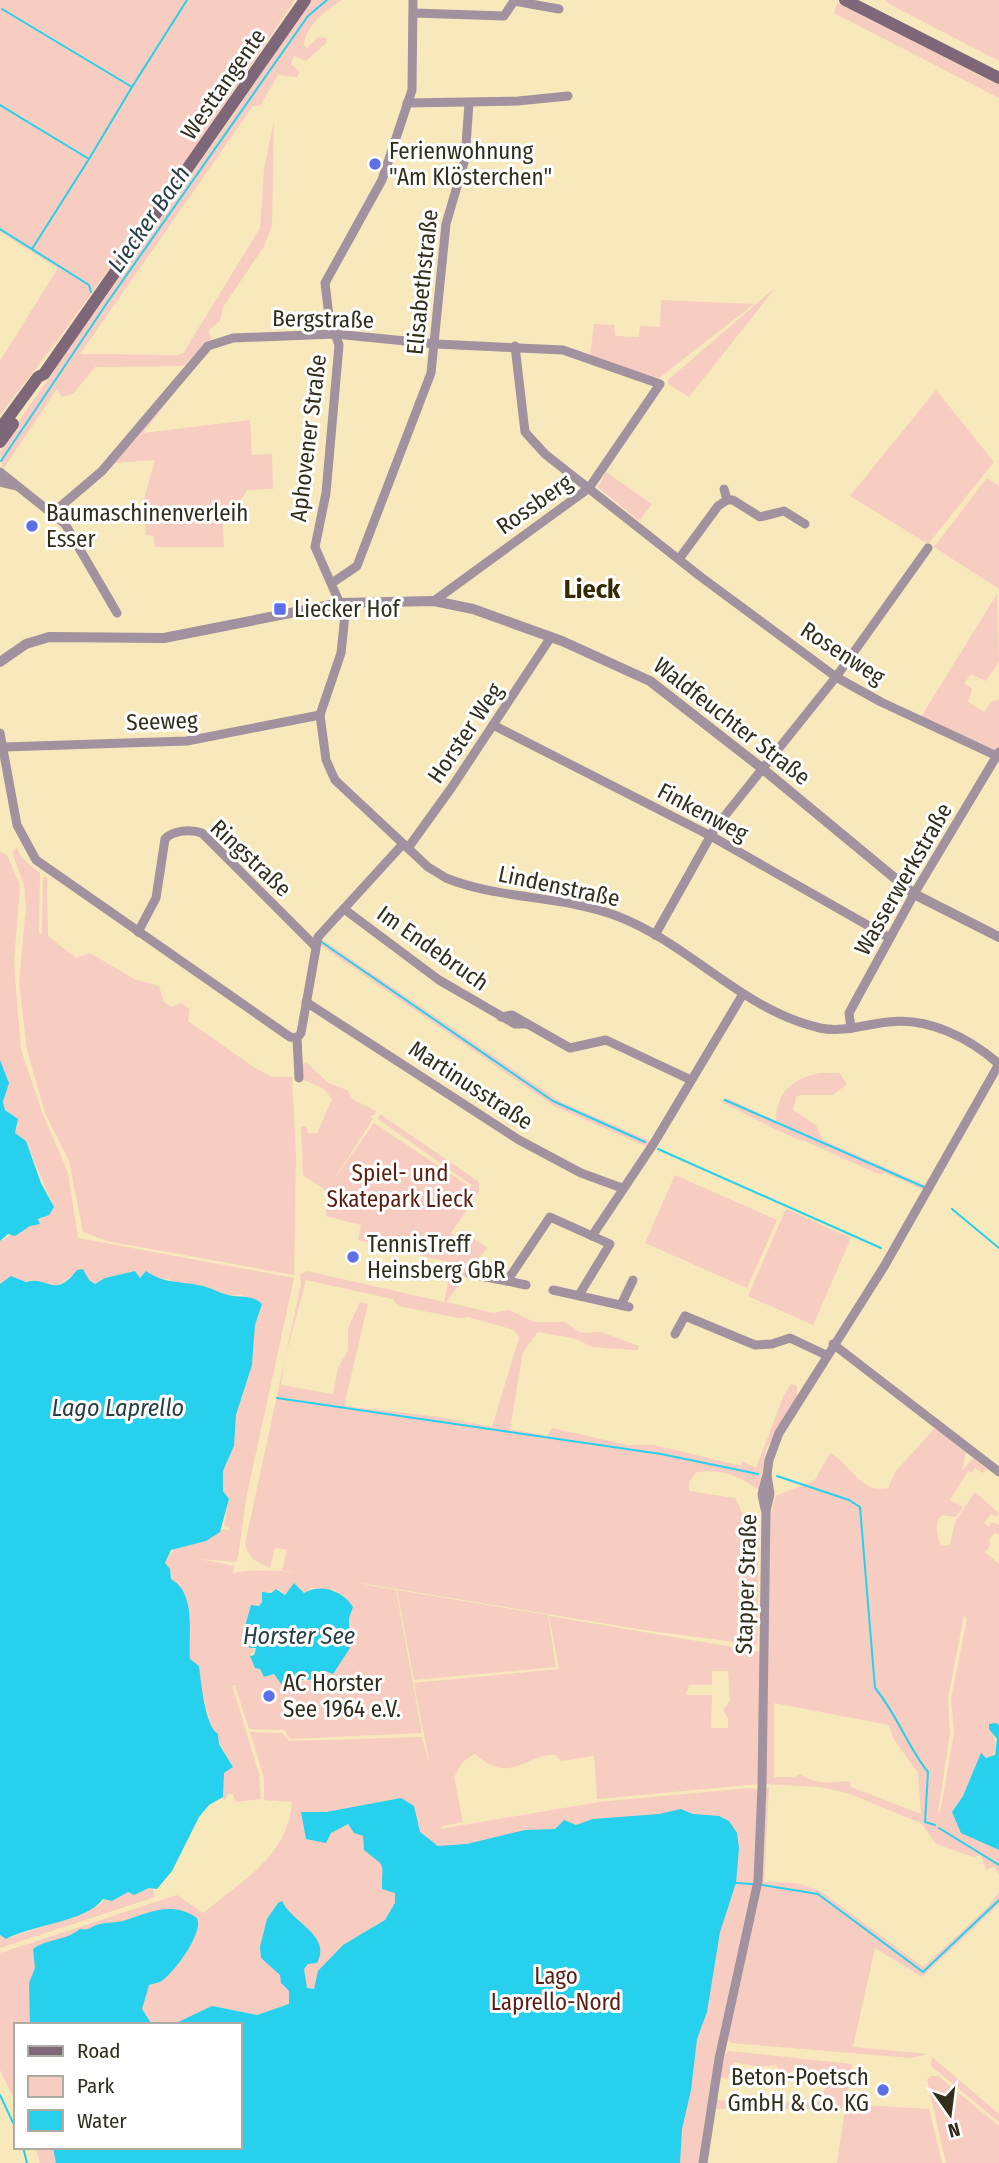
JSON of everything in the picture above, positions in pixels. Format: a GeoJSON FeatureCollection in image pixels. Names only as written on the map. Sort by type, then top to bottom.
{"type":"FeatureCollection","features":[{"type":"Feature","properties":{"kind":"main road","name":"Westtangente"},"geometry":{"type":"LineString","coordinates":[[2,425],[38,377],[44,374],[305,0]]}},
{"type":"Feature","properties":{"kind":"main road"},"geometry":{"type":"LineString","coordinates":[[845,0],[999,78]]}},
{"type":"Feature","properties":{"kind":"main road"},"geometry":{"type":"LineString","coordinates":[[0,442],[44,374]]}},
{"type":"Feature","properties":{"kind":"street","name":"Aphovener Straße"},"geometry":{"type":"LineString","coordinates":[[341,603],[318,561],[315,547],[331,441],[339,345],[329,316],[325,284],[382,180],[412,90],[413,0]]}},
{"type":"Feature","properties":{"kind":"street"},"geometry":{"type":"LineString","coordinates":[[414,13],[504,16],[514,1],[559,9]]}},
{"type":"Feature","properties":{"kind":"street"},"geometry":{"type":"LineString","coordinates":[[407,103],[469,103],[568,96]]}},
{"type":"Feature","properties":{"kind":"street","name":"Elisabethstraße"},"geometry":{"type":"LineString","coordinates":[[332,583],[357,566],[431,373],[446,224],[464,164],[469,103]]}},
{"type":"Feature","properties":{"kind":"street","name":"Bergstraße"},"geometry":{"type":"LineString","coordinates":[[54,512],[102,471],[208,346],[233,338],[335,334],[436,344],[563,350],[660,384]]}},
{"type":"Feature","properties":{"kind":"street","name":"Rosenweg"},"geometry":{"type":"LineString","coordinates":[[515,346],[525,432],[545,454],[836,677],[881,702],[998,755]]}},
{"type":"Feature","properties":{"kind":"street","name":"Rossberg"},"geometry":{"type":"LineString","coordinates":[[434,601],[589,488],[660,384]]}},
{"type":"Feature","properties":{"kind":"street"},"geometry":{"type":"LineString","coordinates":[[0,472],[54,512],[75,535],[117,613]]}},
{"type":"Feature","properties":{"kind":"street"},"geometry":{"type":"LineString","coordinates":[[0,482],[16,486]]}},
{"type":"Feature","properties":{"kind":"street"},"geometry":{"type":"LineString","coordinates":[[724,489],[727,500]]}},
{"type":"Feature","properties":{"kind":"street"},"geometry":{"type":"LineString","coordinates":[[679,559],[718,506],[727,500],[733,500],[760,517],[785,511],[805,524]]}},
{"type":"Feature","properties":{"kind":"street"},"geometry":{"type":"LineString","coordinates":[[655,935],[710,836],[836,677],[928,548]]}},
{"type":"Feature","properties":{"kind":"street","name":"Waldfeuchter Straße"},"geometry":{"type":"LineString","coordinates":[[0,662],[13,652],[49,637],[164,638],[341,603],[434,601],[473,609],[551,637],[650,681],[764,769],[914,894],[999,937]]}},
{"type":"Feature","properties":{"kind":"street","name":"Lindenstraße"},"geometry":{"type":"LineString","coordinates":[[341,603],[345,615],[345,632],[320,715],[326,760],[335,780],[433,871],[457,883],[593,909],[615,916],[655,935],[760,1005],[820,1028],[851,1028],[911,1020],[955,1035],[999,1064]]}},
{"type":"Feature","properties":{"kind":"street","name":"Horster Weg"},"geometry":{"type":"LineString","coordinates":[[299,1078],[297,1038],[301,1033],[318,937],[405,846],[494,725],[551,637]]}},
{"type":"Feature","properties":{"kind":"street"},"geometry":{"type":"LineString","coordinates":[[0,655],[13,652]]}},
{"type":"Feature","properties":{"kind":"street","name":"Seeweg"},"geometry":{"type":"LineString","coordinates":[[4,747],[187,741],[320,715]]}},
{"type":"Feature","properties":{"kind":"street","name":"Finkenweg"},"geometry":{"type":"LineString","coordinates":[[494,725],[710,836],[890,938]]}},
{"type":"Feature","properties":{"kind":"street"},"geometry":{"type":"LineString","coordinates":[[0,733],[17,825],[29,852],[42,865],[251,1011],[290,1037],[297,1038]]}},
{"type":"Feature","properties":{"kind":"street","name":"Wasserwerkstraße"},"geometry":{"type":"LineString","coordinates":[[851,1028],[849,1013],[914,894],[998,755]]}},
{"type":"Feature","properties":{"kind":"street","name":"Ringstraße"},"geometry":{"type":"LineString","coordinates":[[138,932],[156,898],[165,839],[173,833],[194,831],[202,833],[315,946]]}},
{"type":"Feature","properties":{"kind":"street","name":"Im Endebruch"},"geometry":{"type":"LineString","coordinates":[[344,909],[439,980],[501,1017],[512,1015],[570,1048],[606,1040],[691,1080]]}},
{"type":"Feature","properties":{"kind":"street"},"geometry":{"type":"LineString","coordinates":[[592,1236],[622,1188],[635,1174],[743,994]]}},
{"type":"Feature","properties":{"kind":"street","name":"Martinusstraße"},"geometry":{"type":"LineString","coordinates":[[306,1002],[519,1140],[562,1164],[615,1188],[622,1188]]}},
{"type":"Feature","properties":{"kind":"street","name":"Stapper Straße"},"geometry":{"type":"LineString","coordinates":[[703,2163],[719,2059],[758,1881],[766,1511],[770,1494],[767,1475],[775,1441],[826,1355],[885,1265],[999,1064]]}},
{"type":"Feature","properties":{"kind":"street"},"geometry":{"type":"LineString","coordinates":[[507,1281],[550,1217],[610,1244],[579,1295]]}},
{"type":"Feature","properties":{"kind":"street"},"geometry":{"type":"LineString","coordinates":[[470,1274],[526,1285]]}},
{"type":"Feature","properties":{"kind":"street"},"geometry":{"type":"LineString","coordinates":[[553,1290],[625,1306],[632,1280]]}},
{"type":"Feature","properties":{"kind":"street"},"geometry":{"type":"LineString","coordinates":[[675,1334],[685,1316],[755,1345],[772,1345],[790,1338],[826,1355]]}},
{"type":"Feature","properties":{"kind":"street"},"geometry":{"type":"LineString","coordinates":[[833,1344],[999,1472]]}},
{"type":"Feature","properties":{"kind":"green space"},"geometry":{"type":"Polygon","coordinates":[[[0,0],[295,0],[203,136],[63,333],[0,415],[0,361],[58,268],[0,232],[0,0]]]}},
{"type":"Feature","properties":{"kind":"green space"},"geometry":{"type":"Polygon","coordinates":[[[310,0],[342,0],[313,25],[304,45],[307,48],[318,37],[327,38],[326,43],[306,61],[294,56],[291,64],[300,72],[297,77],[278,75],[260,106],[253,106],[80,354],[178,355],[184,352],[260,228],[264,169],[274,121],[272,226],[263,248],[223,307],[220,321],[209,330],[211,339],[183,366],[95,367],[73,394],[62,397],[57,389],[3,469],[0,452],[11,432],[240,105],[310,0]]]}},
{"type":"Feature","properties":{"kind":"green space"},"geometry":{"type":"Polygon","coordinates":[[[885,0],[999,0],[999,61],[889,4],[885,0]]]}},
{"type":"Feature","properties":{"kind":"green space"},"geometry":{"type":"Polygon","coordinates":[[[837,3],[999,85],[999,98],[834,13],[837,3]]]}},
{"type":"Feature","properties":{"kind":"green space"},"geometry":{"type":"Polygon","coordinates":[[[776,287],[689,397],[668,384],[668,380],[776,287]]]}},
{"type":"Feature","properties":{"kind":"green space"},"geometry":{"type":"Polygon","coordinates":[[[661,300],[754,304],[659,378],[590,357],[594,324],[614,325],[615,336],[639,337],[640,326],[660,327],[661,300]]]}},
{"type":"Feature","properties":{"kind":"green space"},"geometry":{"type":"Polygon","coordinates":[[[187,377],[143,433],[250,420],[252,455],[272,454],[273,489],[247,490],[234,514],[222,515],[224,547],[155,547],[154,536],[146,535],[144,499],[155,460],[114,463],[161,404],[187,377]]]}},
{"type":"Feature","properties":{"kind":"green space"},"geometry":{"type":"Polygon","coordinates":[[[936,390],[994,462],[928,544],[850,496],[936,390]]]}},
{"type":"Feature","properties":{"kind":"green space"},"geometry":{"type":"Polygon","coordinates":[[[606,472],[652,504],[639,521],[598,487],[606,472]]]}},
{"type":"Feature","properties":{"kind":"green space"},"geometry":{"type":"Polygon","coordinates":[[[987,478],[999,486],[999,589],[934,547],[987,478]]]}},
{"type":"Feature","properties":{"kind":"green space"},"geometry":{"type":"Polygon","coordinates":[[[997,594],[999,662],[986,681],[971,674],[964,683],[972,689],[968,702],[984,712],[992,701],[999,700],[999,748],[996,750],[921,717],[997,594]]]}},
{"type":"Feature","properties":{"kind":"green space"},"geometry":{"type":"Polygon","coordinates":[[[17,848],[22,858],[40,873],[39,933],[42,934],[43,877],[47,877],[48,936],[76,958],[90,953],[134,979],[159,986],[164,1002],[172,1007],[181,1003],[190,1009],[188,1021],[255,1068],[273,1077],[292,1077],[296,1155],[294,1275],[107,1241],[83,1232],[69,1161],[45,1113],[27,1050],[19,982],[26,908],[24,885],[12,852],[17,848]]]}},
{"type":"Feature","properties":{"kind":"green space"},"geometry":{"type":"Polygon","coordinates":[[[0,852],[7,855],[20,886],[14,962],[21,1050],[42,1112],[68,1173],[78,1238],[294,1278],[247,1494],[236,1562],[199,1559],[235,1566],[233,1573],[293,1572],[396,1590],[422,1733],[290,1739],[284,1730],[249,1729],[235,1685],[232,1685],[259,1774],[261,1799],[236,1802],[233,1794],[228,1794],[225,1800],[222,1798],[224,1773],[233,1767],[212,1729],[201,1688],[199,1666],[190,1659],[188,1604],[179,1585],[171,1579],[170,1569],[165,1563],[174,1549],[206,1541],[222,1529],[230,1530],[230,1527],[224,1526],[229,1499],[223,1492],[223,1471],[234,1446],[236,1415],[252,1365],[255,1325],[262,1304],[240,1294],[230,1296],[200,1285],[172,1283],[169,1279],[154,1278],[146,1271],[140,1278],[135,1271],[105,1278],[96,1285],[89,1280],[83,1269],[56,1286],[33,1280],[0,1284],[0,1241],[44,1217],[52,1203],[26,1141],[15,1133],[17,1126],[3,1105],[8,1083],[0,1060],[0,852]],[[294,1583],[285,1595],[278,1589],[262,1594],[262,1602],[251,1617],[247,1628],[247,1641],[249,1648],[255,1648],[250,1656],[255,1668],[260,1669],[265,1677],[274,1674],[279,1682],[285,1683],[319,1679],[325,1670],[333,1674],[345,1651],[349,1642],[350,1625],[348,1615],[335,1590],[311,1588],[304,1593],[294,1583]]]}},
{"type":"Feature","properties":{"kind":"green space"},"geometry":{"type":"Polygon","coordinates":[[[323,940],[561,1102],[650,1141],[647,1147],[554,1106],[320,945],[323,940]]]}},
{"type":"Feature","properties":{"kind":"green space","name":"Spiel- und Skatepark Lieck"},"geometry":{"type":"Polygon","coordinates":[[[306,1062],[328,1083],[347,1090],[352,1099],[376,1111],[375,1115],[370,1116],[373,1119],[331,1184],[374,1123],[470,1187],[473,1186],[378,1119],[380,1114],[479,1182],[479,1192],[451,1233],[454,1236],[444,1250],[450,1255],[466,1233],[487,1248],[446,1302],[493,1313],[509,1310],[534,1322],[565,1322],[581,1333],[601,1332],[639,1346],[638,1350],[592,1347],[577,1339],[538,1332],[523,1352],[510,1429],[547,1436],[552,1428],[627,1445],[654,1445],[741,1466],[741,1461],[756,1468],[784,1395],[791,1384],[797,1386],[797,1396],[766,1449],[759,1490],[737,1477],[714,1472],[697,1472],[689,1482],[689,1491],[735,1498],[746,1520],[759,1529],[757,1645],[644,1630],[282,1570],[287,1550],[275,1548],[270,1568],[251,1557],[245,1544],[285,1359],[281,1385],[333,1394],[338,1368],[348,1350],[348,1329],[360,1302],[368,1304],[344,1406],[440,1417],[492,1427],[519,1338],[514,1330],[468,1317],[459,1318],[398,1306],[393,1299],[306,1280],[285,1357],[301,1284],[300,1275],[307,1271],[444,1302],[452,1263],[358,1240],[361,1225],[326,1216],[328,1192],[303,1175],[301,1127],[306,1126],[308,1133],[317,1133],[332,1099],[324,1089],[302,1079],[302,1065],[306,1062]]]}},
{"type":"Feature","properties":{"kind":"green space"},"geometry":{"type":"Polygon","coordinates":[[[820,1073],[839,1073],[847,1084],[833,1095],[796,1097],[793,1110],[816,1125],[823,1140],[927,1186],[924,1190],[885,1173],[878,1174],[799,1140],[722,1102],[724,1097],[776,1121],[779,1102],[788,1088],[801,1079],[820,1073]]]}},
{"type":"Feature","properties":{"kind":"green space"},"geometry":{"type":"Polygon","coordinates":[[[675,1175],[777,1220],[747,1288],[645,1243],[675,1175]]]}},
{"type":"Feature","properties":{"kind":"green space"},"geometry":{"type":"Polygon","coordinates":[[[786,1209],[851,1238],[813,1325],[748,1296],[786,1209]]]}},
{"type":"Feature","properties":{"kind":"green space"},"geometry":{"type":"Polygon","coordinates":[[[935,1428],[966,1452],[962,1471],[973,1458],[986,1469],[983,1473],[975,1468],[971,1473],[968,1471],[950,1500],[963,1507],[956,1517],[943,1515],[938,1521],[937,1533],[941,1546],[950,1545],[955,1522],[975,1492],[999,1513],[996,1517],[991,1514],[984,1523],[989,1527],[992,1522],[999,1525],[999,1534],[994,1533],[985,1552],[999,1564],[999,1725],[990,1724],[989,1729],[995,1744],[993,1755],[990,1758],[981,1756],[963,1796],[954,1808],[969,1836],[999,1850],[999,1875],[994,1866],[986,1870],[981,1855],[973,1857],[936,1844],[921,1823],[847,1793],[820,1787],[765,1784],[769,1512],[772,1511],[776,1496],[815,1480],[830,1453],[870,1487],[888,1488],[896,1471],[935,1428]],[[964,1615],[948,1698],[950,1733],[938,1812],[940,1813],[954,1733],[951,1699],[967,1619],[964,1615]],[[774,1703],[774,1777],[794,1777],[800,1774],[818,1782],[850,1781],[851,1787],[921,1814],[918,1773],[893,1738],[889,1725],[774,1703]]]}},
{"type":"Feature","properties":{"kind":"green space"},"geometry":{"type":"Polygon","coordinates":[[[397,1590],[548,1615],[556,1667],[414,1680],[397,1590]]]}},
{"type":"Feature","properties":{"kind":"green space","name":"Lago Laprello-Nord"},"geometry":{"type":"Polygon","coordinates":[[[549,1616],[762,1652],[760,1784],[597,1799],[594,1756],[561,1761],[556,1755],[548,1755],[518,1766],[503,1768],[488,1764],[474,1754],[463,1762],[454,1777],[463,1822],[442,1826],[440,1829],[599,1802],[749,1788],[764,1791],[769,1787],[764,1882],[797,1883],[822,1892],[923,1967],[988,1907],[999,1892],[999,1904],[922,1977],[875,1948],[853,2047],[928,2054],[911,2058],[732,2043],[726,2039],[723,2058],[728,2051],[852,2064],[846,2104],[929,2109],[942,2163],[837,2163],[845,2109],[714,2109],[705,2163],[40,2163],[36,2149],[242,2149],[242,2023],[14,2023],[14,2099],[0,2070],[0,1953],[177,1895],[203,1913],[261,1866],[282,1838],[289,1821],[292,1802],[264,1800],[264,1778],[250,1732],[282,1733],[289,1741],[422,1737],[430,1766],[414,1683],[559,1669],[549,1616]],[[712,1671],[712,1685],[689,1685],[686,1695],[712,1695],[711,1728],[728,1728],[728,1718],[723,1710],[730,1701],[728,1671],[712,1671]],[[734,2062],[727,2079],[719,2077],[715,2099],[753,2105],[755,2099],[786,2105],[787,2102],[816,2103],[823,2099],[825,2086],[844,2075],[841,2072],[818,2075],[792,2071],[783,2077],[776,2065],[760,2067],[734,2062]]]}},
{"type":"Feature","properties":{"kind":"green space"},"geometry":{"type":"Polygon","coordinates":[[[152,1887],[155,1897],[0,1948],[0,1935],[6,1939],[80,1914],[102,1903],[103,1899],[108,1901],[128,1892],[141,1892],[152,1887]]]}},
{"type":"Feature","properties":{"kind":"green space"},"geometry":{"type":"Polygon","coordinates":[[[932,2057],[999,2114],[999,2122],[931,2066],[932,2057]]]}},
{"type":"Feature","properties":{"kind":"green space"},"geometry":{"type":"Polygon","coordinates":[[[931,2076],[938,2076],[999,2126],[999,2163],[946,2163],[927,2080],[931,2076]]]}},
{"type":"Feature","properties":{"kind":"water"},"geometry":{"type":"Polygon","coordinates":[[[0,1060],[9,1083],[3,1102],[5,1110],[18,1119],[15,1133],[26,1141],[41,1183],[54,1207],[49,1215],[38,1219],[40,1224],[30,1226],[15,1236],[8,1234],[0,1241],[0,1060]]]}},
{"type":"Feature","properties":{"kind":"water","name":"Lago Laprello"},"geometry":{"type":"Polygon","coordinates":[[[83,1269],[89,1280],[95,1284],[105,1278],[135,1271],[140,1278],[146,1271],[166,1280],[203,1286],[228,1295],[250,1298],[262,1304],[255,1325],[252,1365],[236,1415],[234,1446],[223,1471],[223,1491],[229,1499],[220,1532],[206,1541],[171,1550],[165,1563],[170,1569],[171,1579],[185,1594],[190,1615],[190,1659],[199,1666],[204,1703],[210,1722],[233,1767],[224,1773],[223,1797],[209,1805],[199,1817],[172,1871],[157,1889],[149,1888],[134,1895],[128,1892],[112,1901],[103,1899],[85,1913],[6,1939],[0,1935],[0,1284],[11,1276],[26,1282],[40,1281],[57,1285],[69,1279],[77,1270],[83,1269]]]}},
{"type":"Feature","properties":{"kind":"water","name":"Horster See"},"geometry":{"type":"Polygon","coordinates":[[[294,1583],[304,1593],[317,1589],[331,1590],[349,1601],[353,1607],[349,1618],[350,1648],[333,1674],[325,1671],[319,1679],[281,1684],[274,1674],[264,1677],[260,1669],[255,1668],[250,1656],[254,1655],[256,1648],[249,1648],[246,1623],[251,1605],[259,1606],[262,1602],[262,1592],[271,1593],[276,1589],[285,1595],[294,1583]]]}},
{"type":"Feature","properties":{"kind":"water"},"geometry":{"type":"Polygon","coordinates":[[[989,1724],[999,1725],[999,1850],[961,1833],[952,1812],[963,1796],[981,1753],[986,1758],[995,1755],[997,1739],[989,1729],[989,1724]]]}},
{"type":"Feature","properties":{"kind":"water","name":"Lago Laprello-Nord"},"geometry":{"type":"Polygon","coordinates":[[[401,1798],[414,1806],[420,1832],[438,1846],[467,1844],[525,1830],[555,1829],[564,1820],[576,1825],[593,1819],[659,1814],[681,1809],[693,1814],[719,1816],[729,1821],[737,1833],[739,1848],[736,1883],[720,1932],[707,2012],[697,2039],[691,2090],[682,2129],[680,2163],[56,2163],[53,2149],[242,2149],[242,2023],[176,2023],[212,2006],[257,2015],[289,2004],[289,1991],[281,1983],[280,1975],[261,1958],[260,1947],[267,1919],[282,1901],[319,1945],[317,1963],[308,1964],[304,1969],[307,1988],[314,1989],[318,1971],[343,1945],[385,1920],[395,1903],[395,1893],[382,1889],[382,1865],[364,1850],[363,1836],[354,1833],[348,1824],[331,1833],[326,1843],[306,1839],[301,1812],[326,1812],[401,1798]]]}},
{"type":"Feature","properties":{"kind":"water","name":"Lago Laprello-Nord"},"geometry":{"type":"Polygon","coordinates":[[[160,1910],[178,1910],[197,1918],[196,1932],[188,1950],[162,1980],[149,1985],[142,2009],[151,2023],[30,2023],[29,1983],[35,1968],[33,1949],[69,1936],[80,1929],[123,1921],[160,1910]]]}},
{"type":"Feature","properties":{"kind":"waterway"},"geometry":{"type":"LineString","coordinates":[[132,87],[187,0]]}},
{"type":"Feature","properties":{"kind":"waterway","name":"Liecker Bach"},"geometry":{"type":"LineString","coordinates":[[1,461],[107,303],[308,16],[327,0]]}},
{"type":"Feature","properties":{"kind":"waterway"},"geometry":{"type":"LineString","coordinates":[[2,9],[132,87],[89,159]]}},
{"type":"Feature","properties":{"kind":"waterway"},"geometry":{"type":"LineString","coordinates":[[0,105],[89,159],[32,249]]}},
{"type":"Feature","properties":{"kind":"waterway"},"geometry":{"type":"LineString","coordinates":[[0,229],[89,285],[91,292]]}},
{"type":"Feature","properties":{"kind":"waterway"},"geometry":{"type":"LineString","coordinates":[[320,941],[553,1101],[645,1142]]}},
{"type":"Feature","properties":{"kind":"waterway"},"geometry":{"type":"LineString","coordinates":[[725,1100],[924,1187]]}},
{"type":"Feature","properties":{"kind":"waterway"},"geometry":{"type":"LineString","coordinates":[[658,1149],[881,1248]]}},
{"type":"Feature","properties":{"kind":"waterway"},"geometry":{"type":"LineString","coordinates":[[952,1209],[999,1248]]}},
{"type":"Feature","properties":{"kind":"waterway"},"geometry":{"type":"LineString","coordinates":[[277,1398],[661,1454],[758,1474]]}},
{"type":"Feature","properties":{"kind":"waterway"},"geometry":{"type":"LineString","coordinates":[[777,1476],[849,1500],[860,1507],[875,1688],[928,1772],[925,1822],[935,1825]]}},
{"type":"Feature","properties":{"kind":"waterway"},"geometry":{"type":"LineString","coordinates":[[939,1828],[999,1865]]}},
{"type":"Feature","properties":{"kind":"waterway"},"geometry":{"type":"LineString","coordinates":[[736,1883],[752,1884]]}},
{"type":"Feature","properties":{"kind":"waterway"},"geometry":{"type":"LineString","coordinates":[[762,1885],[818,1894],[923,1972],[999,1900]]}},
{"type":"Feature","properties":{"kind":"waterway"},"geometry":{"type":"LineString","coordinates":[[0,2095],[14,2125]]}},
{"type":"Feature","properties":{"kind":"waterway"},"geometry":{"type":"LineString","coordinates":[[24,2149],[27,2163]]}},
{"type":"Feature","properties":{"kind":"place","name":"Ferienwohnung \"Am Klösterchen\""},"geometry":{"type":"Point","coordinates":[375,164]}},
{"type":"Feature","properties":{"kind":"place","name":"Baumaschinenverleih Esser"},"geometry":{"type":"Point","coordinates":[32,526]}},
{"type":"Feature","properties":{"kind":"place","name":"Liecker Hof"},"geometry":{"type":"Point","coordinates":[280,609]}},
{"type":"Feature","properties":{"kind":"place","name":"TennisTreff Heinsberg GbR"},"geometry":{"type":"Point","coordinates":[353,1257]}},
{"type":"Feature","properties":{"kind":"place","name":"AC Horster See 1964 e.V."},"geometry":{"type":"Point","coordinates":[269,1696]}},
{"type":"Feature","properties":{"kind":"place","name":"Beton-Poetsch GmbH & Co. KG"},"geometry":{"type":"Point","coordinates":[883,2090]}},
{"type":"Feature","properties":{"kind":"district","name":"Lieck"},"geometry":{"type":"Point","coordinates":[592,589]}}]}
